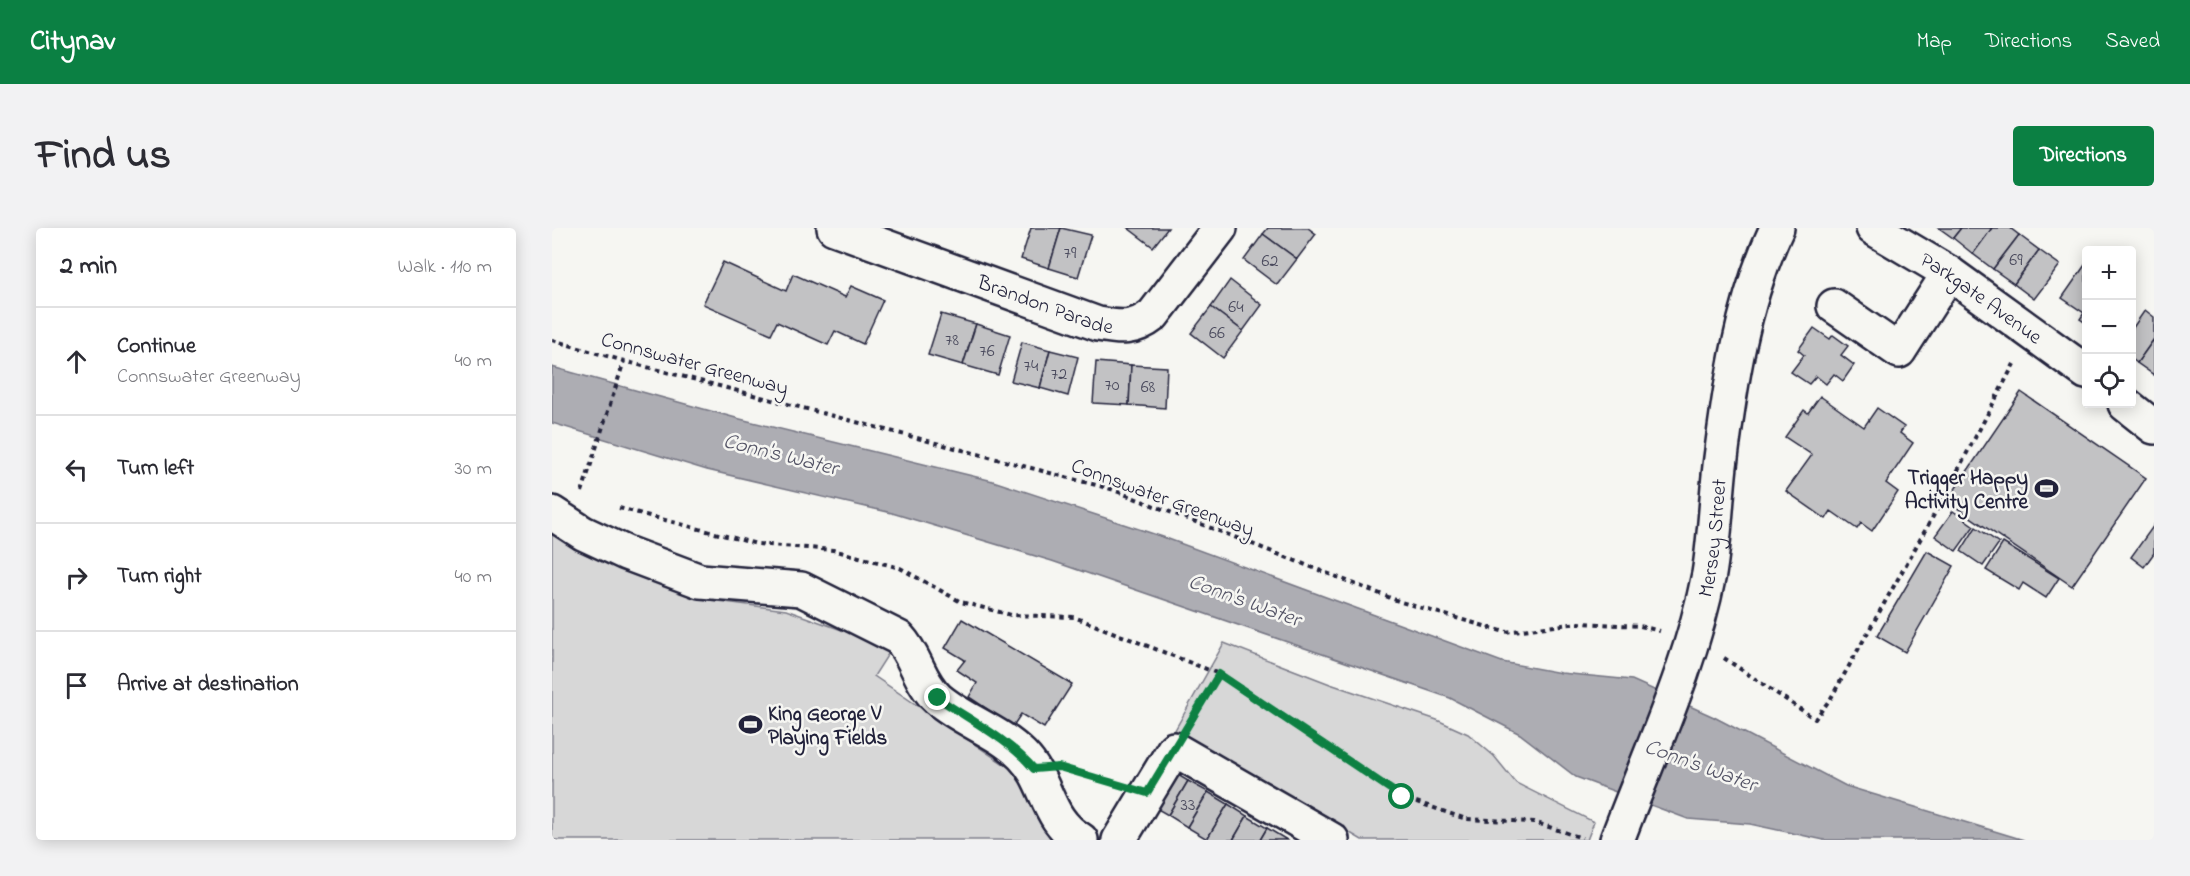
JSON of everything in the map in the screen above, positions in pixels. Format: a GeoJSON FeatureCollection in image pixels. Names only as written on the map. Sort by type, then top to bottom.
{"type":"FeatureCollection","features":[{"type":"Feature","properties":{"kind":"street","name":"Brandon Parade"},"geometry":{"type":"LineString","coordinates":[[834,228],[1098,324],[1123,328],[1140,325],[1153,315],[1220,228]]}},
{"type":"Feature","properties":{"kind":"street","name":"Mersey Street"},"geometry":{"type":"LineString","coordinates":[[1607,840],[1692,648],[1709,573],[1720,464],[1743,318],[1763,256],[1777,228]]}},
{"type":"Feature","properties":{"kind":"street","name":"Parkgate Avenue"},"geometry":{"type":"LineString","coordinates":[[1873,228],[1948,273],[2082,369]]}},
{"type":"Feature","properties":{"kind":"street"},"geometry":{"type":"LineString","coordinates":[[1834,306],[1899,351],[1948,273]]}},
{"type":"Feature","properties":{"kind":"street"},"geometry":{"type":"LineString","coordinates":[[2130,408],[2154,427]]}},
{"type":"Feature","properties":{"kind":"street"},"geometry":{"type":"LineString","coordinates":[[552,513],[583,533],[626,554],[700,581],[801,589],[899,638],[910,650],[923,681],[938,698],[992,731],[1021,754],[1034,769],[1053,815],[1068,832],[1081,840]]}},
{"type":"Feature","properties":{"kind":"street"},"geometry":{"type":"LineString","coordinates":[[1119,840],[1174,749],[1332,840]]}},
{"type":"Feature","properties":{"kind":"path","name":"Connswater Greenway"},"geometry":{"type":"LineString","coordinates":[[552,340],[1111,489],[1401,602],[1505,632],[1579,623],[1640,626],[1742,668],[1815,719],[1831,698],[1940,504],[2031,331]]}},
{"type":"Feature","properties":{"kind":"path"},"geometry":{"type":"LineString","coordinates":[[586,479],[624,361]]}},
{"type":"Feature","properties":{"kind":"path"},"geometry":{"type":"LineString","coordinates":[[610,506],[651,514],[757,544],[833,550],[900,568],[961,602],[1011,615],[1074,617],[1219,674],[1402,797],[1466,819],[1534,822],[1607,840]]}},
{"type":"Feature","properties":{"kind":"path"},"geometry":{"type":"LineString","coordinates":[[1174,749],[1219,674]]}},
{"type":"Feature","properties":{"kind":"path"},"geometry":{"type":"LineString","coordinates":[[1034,769],[1059,767],[1147,793]]}},
{"type":"Feature","properties":{"kind":"shaded area","name":"King George V Playing Fields"},"geometry":{"type":"Polygon","coordinates":[[[552,521],[584,549],[702,599],[786,610],[892,648],[874,676],[1020,775],[1053,840],[552,840],[552,521]]]}},
{"type":"Feature","properties":{"kind":"shaded area"},"geometry":{"type":"Polygon","coordinates":[[[1224,643],[1330,684],[1437,720],[1468,734],[1494,756],[1516,783],[1594,822],[1587,840],[1362,840],[1175,730],[1224,643]]]}},
{"type":"Feature","properties":{"kind":"water","name":"Conn's Water"},"geometry":{"type":"Polygon","coordinates":[[[552,367],[736,418],[993,481],[1163,537],[1502,662],[1561,673],[1632,680],[1714,717],[1846,786],[2024,840],[1824,840],[1750,824],[1688,819],[1576,777],[1520,734],[1450,698],[1052,561],[892,513],[707,470],[552,423],[552,367]]]}},
{"type":"Feature","properties":{"kind":"building"},"geometry":{"type":"Polygon","coordinates":[[[1031,228],[1061,228],[1049,268],[1021,259],[1031,228]]]}},
{"type":"Feature","properties":{"kind":"building"},"geometry":{"type":"Polygon","coordinates":[[[1061,228],[1091,235],[1078,277],[1049,268],[1061,228]]]}},
{"type":"Feature","properties":{"kind":"building"},"geometry":{"type":"Polygon","coordinates":[[[1128,228],[1168,228],[1153,247],[1128,228]]]}},
{"type":"Feature","properties":{"kind":"building"},"geometry":{"type":"Polygon","coordinates":[[[1268,228],[1308,228],[1316,234],[1297,259],[1263,234],[1268,228]]]}},
{"type":"Feature","properties":{"kind":"building"},"geometry":{"type":"Polygon","coordinates":[[[1939,228],[1961,228],[1953,238],[1939,228]]]}},
{"type":"Feature","properties":{"kind":"building"},"geometry":{"type":"Polygon","coordinates":[[[1961,228],[1992,228],[1973,254],[1953,238],[1961,228]]]}},
{"type":"Feature","properties":{"kind":"building"},"geometry":{"type":"Polygon","coordinates":[[[1992,228],[2010,228],[2019,235],[1993,269],[1973,254],[1992,228]]]}},
{"type":"Feature","properties":{"kind":"building"},"geometry":{"type":"Polygon","coordinates":[[[1263,234],[1297,259],[1277,285],[1244,260],[1263,234]]]}},
{"type":"Feature","properties":{"kind":"building"},"geometry":{"type":"Polygon","coordinates":[[[2019,235],[2039,250],[2014,284],[1993,269],[2019,235]]]}},
{"type":"Feature","properties":{"kind":"building"},"geometry":{"type":"Polygon","coordinates":[[[2039,250],[2060,265],[2034,299],[2014,284],[2039,250]]]}},
{"type":"Feature","properties":{"kind":"building"},"geometry":{"type":"Polygon","coordinates":[[[723,262],[786,291],[793,274],[845,297],[851,286],[883,300],[863,344],[835,331],[828,345],[777,322],[771,334],[703,304],[723,262]]]}},
{"type":"Feature","properties":{"kind":"building"},"geometry":{"type":"Polygon","coordinates":[[[2082,269],[2082,312],[2062,298],[2082,269]]]}},
{"type":"Feature","properties":{"kind":"building"},"geometry":{"type":"Polygon","coordinates":[[[1230,280],[1262,305],[1243,331],[1211,307],[1230,280]]]}},
{"type":"Feature","properties":{"kind":"building"},"geometry":{"type":"Polygon","coordinates":[[[1211,307],[1243,331],[1223,358],[1191,333],[1211,307]]]}},
{"type":"Feature","properties":{"kind":"building"},"geometry":{"type":"Polygon","coordinates":[[[2145,310],[2154,317],[2154,339],[2137,363],[2136,362],[2136,323],[2145,310]]]}},
{"type":"Feature","properties":{"kind":"building"},"geometry":{"type":"Polygon","coordinates":[[[941,314],[976,324],[963,365],[928,355],[941,314]]]}},
{"type":"Feature","properties":{"kind":"building"},"geometry":{"type":"Polygon","coordinates":[[[976,324],[1010,335],[998,375],[963,365],[976,324]]]}},
{"type":"Feature","properties":{"kind":"building"},"geometry":{"type":"Polygon","coordinates":[[[1814,328],[1830,339],[1833,335],[1848,346],[1841,355],[1854,365],[1843,381],[1834,374],[1826,384],[1816,376],[1809,384],[1791,372],[1804,355],[1798,350],[1814,328]]]}},
{"type":"Feature","properties":{"kind":"building"},"geometry":{"type":"Polygon","coordinates":[[[2154,339],[2154,375],[2137,363],[2154,339]]]}},
{"type":"Feature","properties":{"kind":"building"},"geometry":{"type":"Polygon","coordinates":[[[1022,342],[1050,350],[1040,388],[1011,381],[1022,342]]]}},
{"type":"Feature","properties":{"kind":"building"},"geometry":{"type":"Polygon","coordinates":[[[1050,350],[1078,357],[1068,396],[1040,388],[1050,350]]]}},
{"type":"Feature","properties":{"kind":"building"},"geometry":{"type":"Polygon","coordinates":[[[1096,362],[1131,365],[1129,405],[1093,403],[1096,362]]]}},
{"type":"Feature","properties":{"kind":"building"},"geometry":{"type":"Polygon","coordinates":[[[1131,365],[1167,367],[1165,408],[1129,405],[1131,365]]]}},
{"type":"Feature","properties":{"kind":"building","name":"Trigger Happy Activity Centre"},"geometry":{"type":"Polygon","coordinates":[[[2021,392],[2146,478],[2072,586],[1947,501],[2021,392]]]}},
{"type":"Feature","properties":{"kind":"building"},"geometry":{"type":"Polygon","coordinates":[[[1820,396],[1864,427],[1877,408],[1904,427],[1900,433],[1913,443],[1886,483],[1898,492],[1872,531],[1861,523],[1857,529],[1831,511],[1826,519],[1786,491],[1812,455],[1785,437],[1804,410],[1808,413],[1820,396]]]}},
{"type":"Feature","properties":{"kind":"building"},"geometry":{"type":"Polygon","coordinates":[[[1953,511],[1974,526],[1956,551],[1935,536],[1953,511]]]}},
{"type":"Feature","properties":{"kind":"building"},"geometry":{"type":"Polygon","coordinates":[[[2154,525],[2154,553],[2144,567],[2131,557],[2154,525]]]}},
{"type":"Feature","properties":{"kind":"building"},"geometry":{"type":"Polygon","coordinates":[[[1976,527],[1999,543],[1983,566],[1961,551],[1976,527]]]}},
{"type":"Feature","properties":{"kind":"building"},"geometry":{"type":"Polygon","coordinates":[[[2003,543],[2059,578],[2046,598],[2023,583],[2019,590],[1986,570],[2003,543]]]}},
{"type":"Feature","properties":{"kind":"building"},"geometry":{"type":"Polygon","coordinates":[[[1927,551],[1954,566],[1905,652],[1877,636],[1927,551]]]}},
{"type":"Feature","properties":{"kind":"building"},"geometry":{"type":"Polygon","coordinates":[[[962,619],[1072,684],[1044,728],[1021,714],[1013,726],[969,697],[977,683],[957,670],[965,660],[945,648],[962,619]]]}},
{"type":"Feature","properties":{"kind":"building"},"geometry":{"type":"Polygon","coordinates":[[[1168,769],[1188,781],[1168,815],[1147,803],[1168,769]]]}},
{"type":"Feature","properties":{"kind":"building"},"geometry":{"type":"Polygon","coordinates":[[[1188,781],[1208,792],[1187,827],[1168,815],[1188,781]]]}},
{"type":"Feature","properties":{"kind":"building"},"geometry":{"type":"Polygon","coordinates":[[[1208,792],[1228,804],[1207,839],[1187,827],[1208,792]]]}},
{"type":"Feature","properties":{"kind":"building"},"geometry":{"type":"Polygon","coordinates":[[[1228,804],[1247,816],[1233,840],[1207,839],[1228,804]]]}},
{"type":"Feature","properties":{"kind":"building"},"geometry":{"type":"Polygon","coordinates":[[[1247,816],[1267,828],[1260,840],[1233,840],[1247,816]]]}},
{"type":"Feature","properties":{"kind":"building"},"geometry":{"type":"Polygon","coordinates":[[[1267,828],[1287,840],[1260,840],[1267,828]]]}},
{"type":"Feature","properties":{"kind":"place","name":"Trigger Happy Activity Centre"},"geometry":{"type":"Point","coordinates":[2046,489]}},
{"type":"Feature","properties":{"kind":"place","name":"King George V Playing Fields"},"geometry":{"type":"Point","coordinates":[750,725]}},
{"type":"Feature","properties":{"kind":"route"},"geometry":{"type":"LineString","coordinates":[[938,698],[992,731],[1021,754],[1034,769],[1059,767],[1147,793],[1219,674],[1402,797]]}}]}
